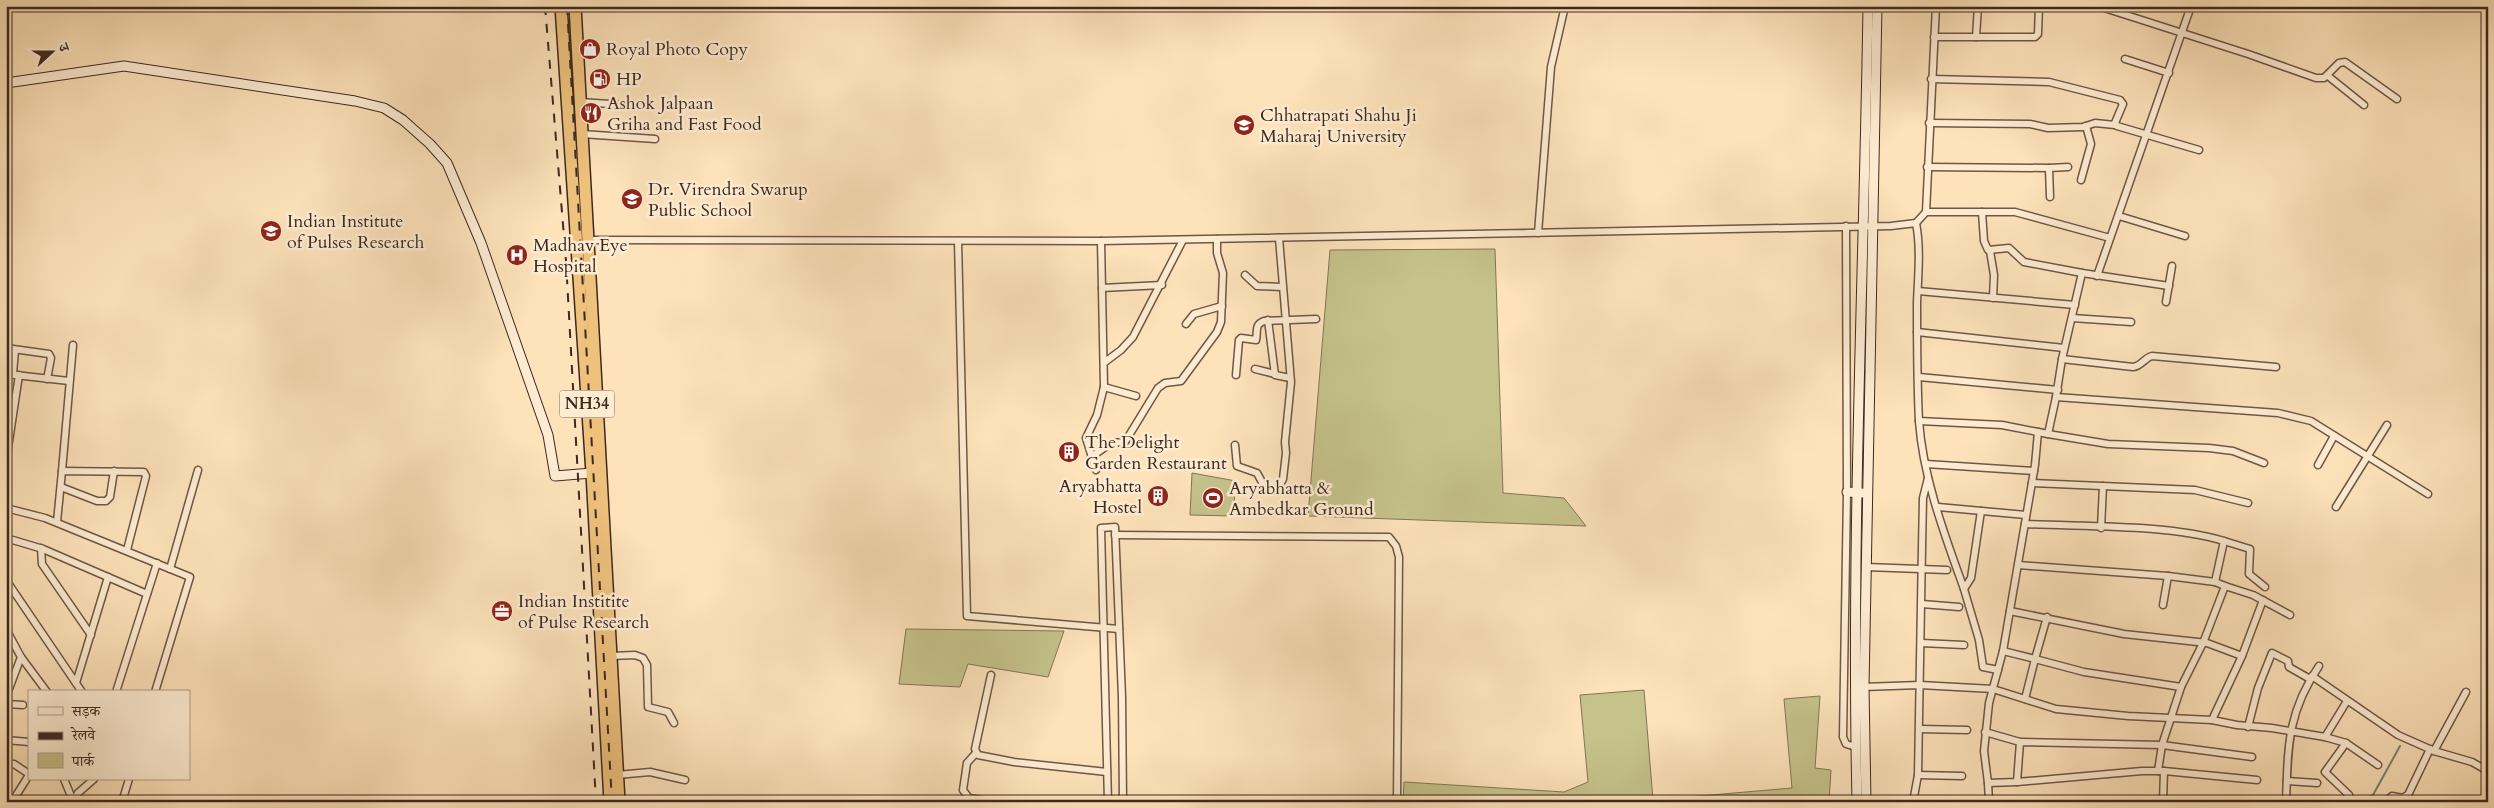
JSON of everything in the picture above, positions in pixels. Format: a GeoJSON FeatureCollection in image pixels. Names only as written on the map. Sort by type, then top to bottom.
{"type":"FeatureCollection","features":[{"type":"Feature","properties":{"kind":"highway","name":"NH34"},"geometry":{"type":"LineString","coordinates":[[561,6],[575,240],[592,473],[610,802]]}},
{"type":"Feature","properties":{"kind":"highway","name":"NH34"},"geometry":{"type":"LineString","coordinates":[[575,6],[619,802]]}},
{"type":"Feature","properties":{"kind":"street"},"geometry":{"type":"LineString","coordinates":[[1538,232],[1551,67],[1565,6]]}},
{"type":"Feature","properties":{"kind":"street"},"geometry":{"type":"LineString","coordinates":[[1850,746],[1843,737],[1853,492],[1868,6]]}},
{"type":"Feature","properties":{"kind":"street"},"geometry":{"type":"LineString","coordinates":[[1860,657],[1866,567],[1868,493],[1876,6]]}},
{"type":"Feature","properties":{"kind":"street"},"geometry":{"type":"LineString","coordinates":[[575,240],[1101,242],[1862,225],[1891,226],[1916,223],[1926,212],[1936,6]]}},
{"type":"Feature","properties":{"kind":"street"},"geometry":{"type":"LineString","coordinates":[[1976,38],[1978,6]]}},
{"type":"Feature","properties":{"kind":"street"},"geometry":{"type":"LineString","coordinates":[[1934,37],[2038,36],[2039,6]]}},
{"type":"Feature","properties":{"kind":"street"},"geometry":{"type":"LineString","coordinates":[[2098,6],[2316,78],[2328,76],[2340,63],[2345,62],[2397,99]]}},
{"type":"Feature","properties":{"kind":"street"},"geometry":{"type":"LineString","coordinates":[[2097,276],[2148,135],[2191,6]]}},
{"type":"Feature","properties":{"kind":"street"},"geometry":{"type":"LineString","coordinates":[[2125,59],[2169,73]]}},
{"type":"Feature","properties":{"kind":"street"},"geometry":{"type":"LineString","coordinates":[[6,84],[124,66],[355,102],[384,108],[404,120],[447,163],[478,234],[548,434],[556,476],[592,473]]}},
{"type":"Feature","properties":{"kind":"street"},"geometry":{"type":"LineString","coordinates":[[2328,76],[2364,105]]}},
{"type":"Feature","properties":{"kind":"street"},"geometry":{"type":"LineString","coordinates":[[1931,79],[2049,82],[2064,85],[2121,101],[2123,104],[2115,124]]}},
{"type":"Feature","properties":{"kind":"street"},"geometry":{"type":"LineString","coordinates":[[580,102],[625,105]]}},
{"type":"Feature","properties":{"kind":"street"},"geometry":{"type":"LineString","coordinates":[[1929,124],[2010,123],[2048,128],[2086,126],[2095,123],[2115,124],[2199,150]]}},
{"type":"Feature","properties":{"kind":"street"},"geometry":{"type":"LineString","coordinates":[[2081,180],[2091,144],[2086,126]]}},
{"type":"Feature","properties":{"kind":"street"},"geometry":{"type":"LineString","coordinates":[[582,134],[655,139]]}},
{"type":"Feature","properties":{"kind":"street"},"geometry":{"type":"LineString","coordinates":[[1927,167],[2068,167]]}},
{"type":"Feature","properties":{"kind":"street"},"geometry":{"type":"LineString","coordinates":[[2049,168],[2050,197]]}},
{"type":"Feature","properties":{"kind":"street"},"geometry":{"type":"LineString","coordinates":[[1926,212],[2014,212],[2110,238]]}},
{"type":"Feature","properties":{"kind":"street"},"geometry":{"type":"LineString","coordinates":[[1982,212],[1984,241],[1990,250],[1994,275],[1993,298]]}},
{"type":"Feature","properties":{"kind":"street"},"geometry":{"type":"LineString","coordinates":[[2119,216],[2185,236]]}},
{"type":"Feature","properties":{"kind":"street"},"geometry":{"type":"LineString","coordinates":[[1916,223],[1919,250],[1917,332],[1919,421],[1928,477],[1979,640],[1983,667],[1998,670]]}},
{"type":"Feature","properties":{"kind":"street"},"geometry":{"type":"LineString","coordinates":[[1846,226],[1853,492],[1866,802]]}},
{"type":"Feature","properties":{"kind":"street"},"geometry":{"type":"LineString","coordinates":[[1236,445],[1237,466],[1254,471],[1267,488],[1274,492],[1277,490],[1283,479],[1290,378],[1278,238]]}},
{"type":"Feature","properties":{"kind":"street"},"geometry":{"type":"LineString","coordinates":[[1105,362],[1131,340],[1162,285],[1183,240]]}},
{"type":"Feature","properties":{"kind":"street"},"geometry":{"type":"LineString","coordinates":[[1091,457],[1111,443],[1125,442],[1158,388],[1165,383],[1179,382],[1184,378],[1219,328],[1223,273],[1217,253],[1217,240]]}},
{"type":"Feature","properties":{"kind":"street"},"geometry":{"type":"LineString","coordinates":[[958,241],[967,616],[1119,629]]}},
{"type":"Feature","properties":{"kind":"street"},"geometry":{"type":"LineString","coordinates":[[1096,470],[1086,438],[1097,415],[1104,387],[1105,362],[1101,242]]}},
{"type":"Feature","properties":{"kind":"street"},"geometry":{"type":"LineString","coordinates":[[1990,250],[2008,248],[2024,262],[2097,276],[2169,286]]}},
{"type":"Feature","properties":{"kind":"street"},"geometry":{"type":"LineString","coordinates":[[2166,302],[2172,266]]}},
{"type":"Feature","properties":{"kind":"street"},"geometry":{"type":"LineString","coordinates":[[2048,434],[2064,348],[2082,273]]}},
{"type":"Feature","properties":{"kind":"street"},"geometry":{"type":"LineString","coordinates":[[1245,275],[1257,286],[1282,287]]}},
{"type":"Feature","properties":{"kind":"street"},"geometry":{"type":"LineString","coordinates":[[1102,288],[1162,285]]}},
{"type":"Feature","properties":{"kind":"street"},"geometry":{"type":"LineString","coordinates":[[1918,291],[2075,305]]}},
{"type":"Feature","properties":{"kind":"street"},"geometry":{"type":"LineString","coordinates":[[1186,324],[1197,313],[1222,306]]}},
{"type":"Feature","properties":{"kind":"street"},"geometry":{"type":"LineString","coordinates":[[2072,318],[2131,322]]}},
{"type":"Feature","properties":{"kind":"street"},"geometry":{"type":"LineString","coordinates":[[1236,375],[1239,339],[1256,340],[1257,325],[1268,320],[1316,319]]}},
{"type":"Feature","properties":{"kind":"street"},"geometry":{"type":"LineString","coordinates":[[1268,320],[1275,374]]}},
{"type":"Feature","properties":{"kind":"street"},"geometry":{"type":"LineString","coordinates":[[1917,332],[2064,348]]}},
{"type":"Feature","properties":{"kind":"street"},"geometry":{"type":"LineString","coordinates":[[57,522],[73,345]]}},
{"type":"Feature","properties":{"kind":"street"},"geometry":{"type":"LineString","coordinates":[[6,348],[49,354],[51,358],[47,379]]}},
{"type":"Feature","properties":{"kind":"street"},"geometry":{"type":"LineString","coordinates":[[6,461],[14,399],[13,374],[15,350]]}},
{"type":"Feature","properties":{"kind":"street"},"geometry":{"type":"LineString","coordinates":[[2062,359],[2133,367],[2142,365],[2148,357],[2152,356],[2276,367]]}},
{"type":"Feature","properties":{"kind":"street"},"geometry":{"type":"LineString","coordinates":[[1254,369],[1275,374],[1279,378],[1290,378]]}},
{"type":"Feature","properties":{"kind":"street"},"geometry":{"type":"LineString","coordinates":[[13,374],[69,381]]}},
{"type":"Feature","properties":{"kind":"street"},"geometry":{"type":"LineString","coordinates":[[1919,377],[2057,393],[2278,412],[2311,421],[2428,494]]}},
{"type":"Feature","properties":{"kind":"street"},"geometry":{"type":"LineString","coordinates":[[1104,387],[1136,396]]}},
{"type":"Feature","properties":{"kind":"street"},"geometry":{"type":"LineString","coordinates":[[6,398],[14,399]]}},
{"type":"Feature","properties":{"kind":"street"},"geometry":{"type":"LineString","coordinates":[[1919,421],[2002,425],[2108,444],[2209,448],[2233,452],[2264,463]]}},
{"type":"Feature","properties":{"kind":"street"},"geometry":{"type":"LineString","coordinates":[[2336,507],[2387,425]]}},
{"type":"Feature","properties":{"kind":"street"},"geometry":{"type":"LineString","coordinates":[[1989,802],[1984,751],[1985,732],[1989,703],[2003,651],[2034,471],[2038,432]]}},
{"type":"Feature","properties":{"kind":"street"},"geometry":{"type":"LineString","coordinates":[[2318,465],[2334,436]]}},
{"type":"Feature","properties":{"kind":"street"},"geometry":{"type":"LineString","coordinates":[[1926,464],[2034,471]]}},
{"type":"Feature","properties":{"kind":"street"},"geometry":{"type":"LineString","coordinates":[[62,470],[114,471],[145,474],[127,550]]}},
{"type":"Feature","properties":{"kind":"street"},"geometry":{"type":"LineString","coordinates":[[170,569],[198,470]]}},
{"type":"Feature","properties":{"kind":"street"},"geometry":{"type":"LineString","coordinates":[[61,487],[97,501],[106,501],[110,497],[114,471]]}},
{"type":"Feature","properties":{"kind":"street"},"geometry":{"type":"LineString","coordinates":[[1913,802],[1918,776],[1920,729],[1923,498],[1928,477]]}},
{"type":"Feature","properties":{"kind":"street"},"geometry":{"type":"LineString","coordinates":[[2032,483],[2195,490],[2248,503]]}},
{"type":"Feature","properties":{"kind":"street"},"geometry":{"type":"LineString","coordinates":[[2101,528],[2103,486]]}},
{"type":"Feature","properties":{"kind":"street"},"geometry":{"type":"LineString","coordinates":[[1853,492],[1868,493]]}},
{"type":"Feature","properties":{"kind":"street"},"geometry":{"type":"LineString","coordinates":[[1938,507],[2026,515]]}},
{"type":"Feature","properties":{"kind":"street"},"geometry":{"type":"LineString","coordinates":[[6,508],[57,522],[190,577],[156,690]]}},
{"type":"Feature","properties":{"kind":"street"},"geometry":{"type":"LineString","coordinates":[[1964,590],[1971,578],[1981,511]]}},
{"type":"Feature","properties":{"kind":"street"},"geometry":{"type":"LineString","coordinates":[[2025,524],[2173,531],[2199,534],[2250,549],[2249,574],[2265,587]]}},
{"type":"Feature","properties":{"kind":"street"},"geometry":{"type":"LineString","coordinates":[[1108,802],[1101,528],[1115,527],[1123,802]]}},
{"type":"Feature","properties":{"kind":"street"},"geometry":{"type":"LineString","coordinates":[[1115,535],[1389,537],[1396,546],[1399,558],[1397,802]]}},
{"type":"Feature","properties":{"kind":"street"},"geometry":{"type":"LineString","coordinates":[[6,538],[40,548],[146,594]]}},
{"type":"Feature","properties":{"kind":"street"},"geometry":{"type":"LineString","coordinates":[[2215,582],[2224,541]]}},
{"type":"Feature","properties":{"kind":"street"},"geometry":{"type":"LineString","coordinates":[[40,548],[42,564],[90,635]]}},
{"type":"Feature","properties":{"kind":"street"},"geometry":{"type":"LineString","coordinates":[[117,690],[157,563]]}},
{"type":"Feature","properties":{"kind":"street"},"geometry":{"type":"LineString","coordinates":[[2018,565],[2168,576],[2215,582],[2263,600],[2290,614]]}},
{"type":"Feature","properties":{"kind":"street"},"geometry":{"type":"LineString","coordinates":[[1866,567],[1947,570]]}},
{"type":"Feature","properties":{"kind":"street"},"geometry":{"type":"LineString","coordinates":[[2163,605],[2168,576]]}},
{"type":"Feature","properties":{"kind":"street"},"geometry":{"type":"LineString","coordinates":[[76,683],[108,577]]}},
{"type":"Feature","properties":{"kind":"street"},"geometry":{"type":"LineString","coordinates":[[6,580],[9,591],[81,690]]}},
{"type":"Feature","properties":{"kind":"street"},"geometry":{"type":"LineString","coordinates":[[2163,802],[2162,744],[2169,718],[2181,687],[2203,643],[2225,586]]}},
{"type":"Feature","properties":{"kind":"street"},"geometry":{"type":"LineString","coordinates":[[2212,720],[2242,656],[2263,600]]}},
{"type":"Feature","properties":{"kind":"street"},"geometry":{"type":"LineString","coordinates":[[1922,604],[1959,606]]}},
{"type":"Feature","properties":{"kind":"street"},"geometry":{"type":"LineString","coordinates":[[2010,611],[2124,634],[2203,643],[2242,656]]}},
{"type":"Feature","properties":{"kind":"street"},"geometry":{"type":"LineString","coordinates":[[2024,699],[2046,617]]}},
{"type":"Feature","properties":{"kind":"street"},"geometry":{"type":"LineString","coordinates":[[6,629],[21,656],[46,690]]}},
{"type":"Feature","properties":{"kind":"street"},"geometry":{"type":"LineString","coordinates":[[1921,644],[1964,645]]}},
{"type":"Feature","properties":{"kind":"street"},"geometry":{"type":"LineString","coordinates":[[2003,651],[2084,672],[2181,687]]}},
{"type":"Feature","properties":{"kind":"street"},"geometry":{"type":"LineString","coordinates":[[2248,726],[2258,688],[2272,653],[2288,661],[2289,667],[2311,678],[2398,735],[2432,750],[2472,762],[2488,771]]}},
{"type":"Feature","properties":{"kind":"street"},"geometry":{"type":"LineString","coordinates":[[611,656],[635,655],[643,658],[646,665],[648,706],[652,710],[668,712],[674,723]]}},
{"type":"Feature","properties":{"kind":"street"},"geometry":{"type":"LineString","coordinates":[[6,697],[21,656]]}},
{"type":"Feature","properties":{"kind":"street"},"geometry":{"type":"LineString","coordinates":[[2286,802],[2290,731],[2299,700],[2319,666]]}},
{"type":"Feature","properties":{"kind":"street"},"geometry":{"type":"LineString","coordinates":[[991,675],[976,753],[967,763],[963,790],[969,798],[993,802]]}},
{"type":"Feature","properties":{"kind":"street"},"geometry":{"type":"LineString","coordinates":[[1860,688],[1920,686],[1993,689],[2070,711],[2212,720],[2290,731],[2346,743],[2378,765]]}},
{"type":"Feature","properties":{"kind":"street"},"geometry":{"type":"LineString","coordinates":[[1858,802],[1850,746],[1860,688]]}},
{"type":"Feature","properties":{"kind":"street"},"geometry":{"type":"LineString","coordinates":[[2386,802],[2392,796],[2402,798],[2408,795],[2466,692]]}},
{"type":"Feature","properties":{"kind":"street"},"geometry":{"type":"LineString","coordinates":[[2325,737],[2347,701]]}},
{"type":"Feature","properties":{"kind":"street"},"geometry":{"type":"LineString","coordinates":[[6,704],[23,705]]}},
{"type":"Feature","properties":{"kind":"street"},"geometry":{"type":"LineString","coordinates":[[1920,729],[1967,730]]}},
{"type":"Feature","properties":{"kind":"street"},"geometry":{"type":"LineString","coordinates":[[1985,732],[2020,742],[2162,744],[2252,757]]}},
{"type":"Feature","properties":{"kind":"street"},"geometry":{"type":"LineString","coordinates":[[6,740],[28,742]]}},
{"type":"Feature","properties":{"kind":"street"},"geometry":{"type":"LineString","coordinates":[[2017,782],[2020,742]]}},
{"type":"Feature","properties":{"kind":"street"},"geometry":{"type":"LineString","coordinates":[[2346,743],[2325,772],[2349,795]]}},
{"type":"Feature","properties":{"kind":"street"},"geometry":{"type":"LineString","coordinates":[[976,753],[1014,762],[1107,772]]}},
{"type":"Feature","properties":{"kind":"street"},"geometry":{"type":"LineString","coordinates":[[6,763],[14,764],[28,773]]}},
{"type":"Feature","properties":{"kind":"street"},"geometry":{"type":"LineString","coordinates":[[1988,782],[2017,782],[2161,771],[2257,780]]}},
{"type":"Feature","properties":{"kind":"street"},"geometry":{"type":"LineString","coordinates":[[618,775],[650,772],[685,780]]}},
{"type":"Feature","properties":{"kind":"street"},"geometry":{"type":"LineString","coordinates":[[12,802],[28,776]]}},
{"type":"Feature","properties":{"kind":"street"},"geometry":{"type":"LineString","coordinates":[[1918,776],[1962,776]]}},
{"type":"Feature","properties":{"kind":"street"},"geometry":{"type":"LineString","coordinates":[[64,780],[73,802],[78,793],[93,780]]}},
{"type":"Feature","properties":{"kind":"street"},"geometry":{"type":"LineString","coordinates":[[122,802],[129,780]]}},
{"type":"Feature","properties":{"kind":"street"},"geometry":{"type":"LineString","coordinates":[[2287,781],[2317,783]]}},
{"type":"Feature","properties":{"kind":"green space"},"geometry":{"type":"Polygon","coordinates":[[[1495,249],[1503,493],[1564,498],[1586,526],[1308,516],[1330,250],[1495,249]]]}},
{"type":"Feature","properties":{"kind":"green space","name":"Aryabhatta & Ambedkar Ground"},"geometry":{"type":"Polygon","coordinates":[[[1192,473],[1236,481],[1233,516],[1190,515],[1192,473]]]}},
{"type":"Feature","properties":{"kind":"green space"},"geometry":{"type":"Polygon","coordinates":[[[906,629],[1064,631],[1048,677],[968,664],[960,687],[899,684],[906,629]]]}},
{"type":"Feature","properties":{"kind":"green space"},"geometry":{"type":"Polygon","coordinates":[[[1644,690],[1653,800],[1792,788],[1784,699],[1820,696],[1815,768],[1831,770],[1829,802],[1403,802],[1404,782],[1564,792],[1588,782],[1580,695],[1644,690]]]}},
{"type":"Feature","properties":{"kind":"waterway"},"geometry":{"type":"LineString","coordinates":[[2360,802],[2373,795],[2400,746]]}},
{"type":"Feature","properties":{"kind":"railway"},"geometry":{"type":"LineString","coordinates":[[545,6],[566,261],[596,802]]}},
{"type":"Feature","properties":{"kind":"railway"},"geometry":{"type":"LineString","coordinates":[[567,6],[612,802]]}},
{"type":"Feature","properties":{"kind":"place","name":"Royal Photo Copy"},"geometry":{"type":"Point","coordinates":[590,49]}},
{"type":"Feature","properties":{"kind":"place","name":"HP"},"geometry":{"type":"Point","coordinates":[600,79]}},
{"type":"Feature","properties":{"kind":"place","name":"Ashok Jalpaan Griha and Fast Food"},"geometry":{"type":"Point","coordinates":[591,113]}},
{"type":"Feature","properties":{"kind":"place","name":"Chhatrapati Shahu Ji Maharaj University"},"geometry":{"type":"Point","coordinates":[1244,125]}},
{"type":"Feature","properties":{"kind":"place","name":"Dr. Virendra Swarup Public School"},"geometry":{"type":"Point","coordinates":[632,199]}},
{"type":"Feature","properties":{"kind":"place","name":"Indian Institute of Pulses Research"},"geometry":{"type":"Point","coordinates":[271,231]}},
{"type":"Feature","properties":{"kind":"place","name":"Madhav Eye Hospital"},"geometry":{"type":"Point","coordinates":[517,255]}},
{"type":"Feature","properties":{"kind":"place","name":"The Delight Garden Restaurant"},"geometry":{"type":"Point","coordinates":[1069,452]}},
{"type":"Feature","properties":{"kind":"place","name":"Aryabhatta Hostel"},"geometry":{"type":"Point","coordinates":[1158,496]}},
{"type":"Feature","properties":{"kind":"place","name":"Aryabhatta & Ambedkar Ground"},"geometry":{"type":"Point","coordinates":[1213,498]}},
{"type":"Feature","properties":{"kind":"place","name":"Indian Institite of Pulse Research"},"geometry":{"type":"Point","coordinates":[502,611]}}]}
